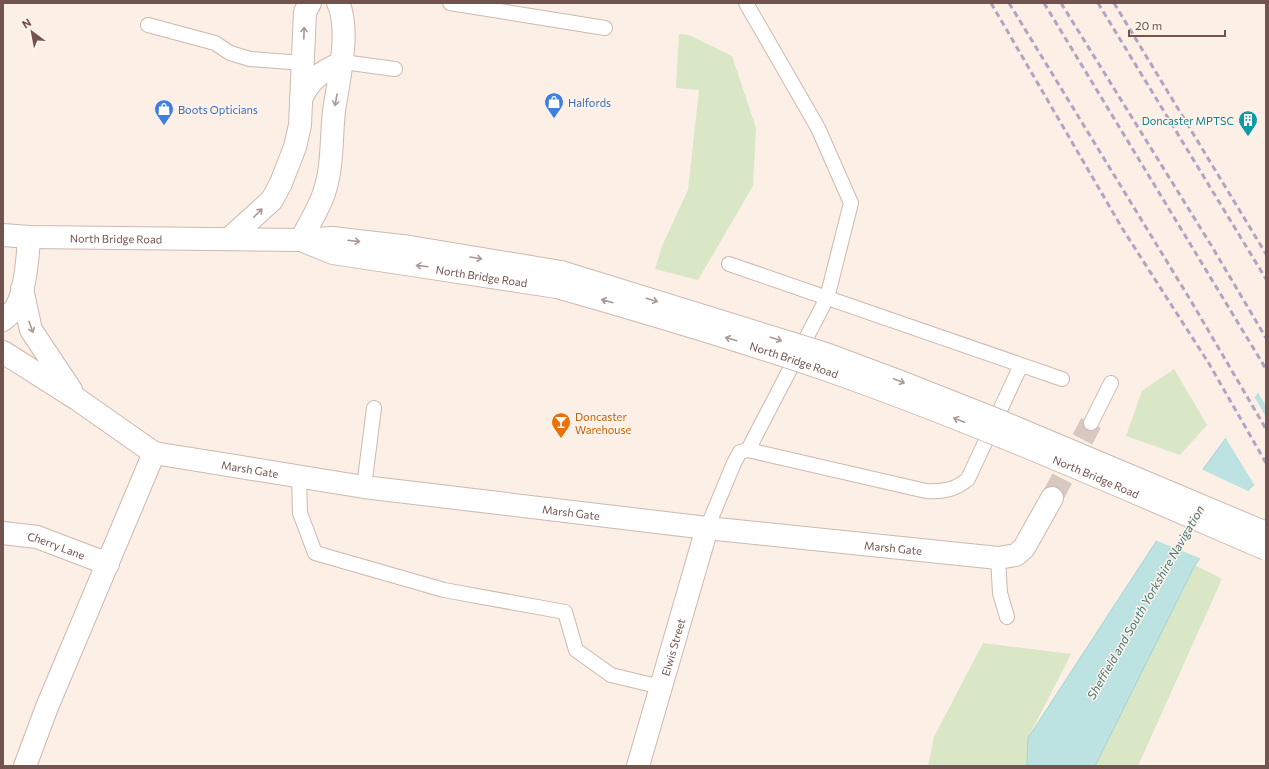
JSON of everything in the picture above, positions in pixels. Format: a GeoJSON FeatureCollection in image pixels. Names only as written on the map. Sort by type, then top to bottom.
{"type":"FeatureCollection","features":[{"type":"Feature","properties":{"kind":"street"},"geometry":{"type":"LineString","coordinates":[[229,239],[272,200],[281,184],[298,132],[302,99],[305,12],[308,3]]}},
{"type":"Feature","properties":{"kind":"street"},"geometry":{"type":"LineString","coordinates":[[301,240],[324,193],[330,162],[334,111],[343,62],[342,11],[338,3]]}},
{"type":"Feature","properties":{"kind":"street"},"geometry":{"type":"LineString","coordinates":[[302,99],[308,85],[322,72],[343,62]]}},
{"type":"Feature","properties":{"kind":"street","name":"North Bridge Road"},"geometry":{"type":"LineString","coordinates":[[3,234],[29,237],[301,240],[333,253],[559,279],[826,354],[1002,422],[1266,533]]}},
{"type":"Feature","properties":{"kind":"street","name":"Marsh Gate"},"geometry":{"type":"LineString","coordinates":[[3,320],[15,308],[22,289],[28,258],[29,237]]}},
{"type":"Feature","properties":{"kind":"street","name":"North Bridge Road"},"geometry":{"type":"LineString","coordinates":[[559,279],[615,303],[829,371],[1010,440],[1266,549]]}},
{"type":"Feature","properties":{"kind":"street","name":"Marsh Gate"},"geometry":{"type":"LineString","coordinates":[[22,289],[31,330],[77,399]]}},
{"type":"Feature","properties":{"kind":"street","name":"Marsh Gate"},"geometry":{"type":"LineString","coordinates":[[3,352],[77,399],[154,453],[364,487],[707,528],[998,558],[1016,555],[1024,548],[1052,498]]}},
{"type":"Feature","properties":{"kind":"street"},"geometry":{"type":"LineString","coordinates":[[23,766],[154,453]]}},
{"type":"Feature","properties":{"kind":"street","name":"Elwis Street"},"geometry":{"type":"LineString","coordinates":[[638,766],[707,528]]}},
{"type":"Feature","properties":{"kind":"street","name":"Cherry Lane"},"geometry":{"type":"LineString","coordinates":[[3,533],[37,537],[108,564]]}},
{"type":"Feature","properties":{"kind":"lane"},"geometry":{"type":"LineString","coordinates":[[450,3],[605,28]]}},
{"type":"Feature","properties":{"kind":"lane"},"geometry":{"type":"LineString","coordinates":[[746,3],[818,128],[851,203],[827,298],[748,450]]}},
{"type":"Feature","properties":{"kind":"lane"},"geometry":{"type":"LineString","coordinates":[[148,25],[215,43],[230,53],[250,59],[303,63]]}},
{"type":"Feature","properties":{"kind":"lane"},"geometry":{"type":"LineString","coordinates":[[343,62],[395,69]]}},
{"type":"Feature","properties":{"kind":"lane"},"geometry":{"type":"LineString","coordinates":[[729,264],[1062,379]]}},
{"type":"Feature","properties":{"kind":"lane"},"geometry":{"type":"LineString","coordinates":[[707,528],[734,462],[740,452],[748,450],[926,491],[942,492],[958,486],[968,479],[1021,365]]}},
{"type":"Feature","properties":{"kind":"lane"},"geometry":{"type":"LineString","coordinates":[[1091,423],[1112,383]]}},
{"type":"Feature","properties":{"kind":"lane"},"geometry":{"type":"LineString","coordinates":[[364,487],[374,408]]}},
{"type":"Feature","properties":{"kind":"lane"},"geometry":{"type":"LineString","coordinates":[[299,476],[300,513],[315,553],[444,590],[565,612],[576,650],[610,675],[661,687]]}},
{"type":"Feature","properties":{"kind":"lane"},"geometry":{"type":"LineString","coordinates":[[998,558],[1000,593],[1007,617]]}},
{"type":"Feature","properties":{"kind":"green space"},"geometry":{"type":"Polygon","coordinates":[[[679,34],[689,35],[732,56],[756,128],[753,186],[698,280],[655,269],[662,246],[688,190],[699,90],[676,88],[679,34]]]}},
{"type":"Feature","properties":{"kind":"green space"},"geometry":{"type":"Polygon","coordinates":[[[1174,369],[1207,425],[1180,455],[1126,436],[1142,391],[1174,369]]]}},
{"type":"Feature","properties":{"kind":"green space"},"geometry":{"type":"Polygon","coordinates":[[[1195,565],[1222,579],[1138,766],[1095,766],[1195,565]]]}},
{"type":"Feature","properties":{"kind":"green space"},"geometry":{"type":"Polygon","coordinates":[[[983,643],[1071,654],[1028,738],[1027,766],[928,766],[934,737],[983,643]]]}},
{"type":"Feature","properties":{"kind":"water","name":"Sheffield and South Yorkshire Navigation"},"geometry":{"type":"Polygon","coordinates":[[[1266,383],[1266,474],[1250,488],[1195,565],[1095,766],[1027,766],[1028,738],[1204,468],[1266,383]]]}},
{"type":"Feature","properties":{"kind":"pier"},"geometry":{"type":"Polygon","coordinates":[[[1264,381],[1266,381],[1266,406],[1257,391],[1264,381]]]}},
{"type":"Feature","properties":{"kind":"pier"},"geometry":{"type":"Polygon","coordinates":[[[1254,396],[1266,417],[1266,477],[1255,486],[1225,437],[1254,396]]]}},
{"type":"Feature","properties":{"kind":"pier"},"geometry":{"type":"Polygon","coordinates":[[[1201,469],[1250,492],[1202,559],[1155,540],[1201,469]]]}},
{"type":"Feature","properties":{"kind":"tunnel"},"geometry":{"type":"LineString","coordinates":[[1052,498],[1091,423]]}},
{"type":"Feature","properties":{"kind":"railway"},"geometry":{"type":"LineString","coordinates":[[991,3],[1122,228],[1208,362],[1266,463]]}},
{"type":"Feature","properties":{"kind":"railway"},"geometry":{"type":"LineString","coordinates":[[1009,3],[1191,301],[1266,429]]}},
{"type":"Feature","properties":{"kind":"railway"},"geometry":{"type":"LineString","coordinates":[[1044,3],[1266,369]]}},
{"type":"Feature","properties":{"kind":"railway"},"geometry":{"type":"LineString","coordinates":[[1061,3],[1211,245],[1266,338]]}},
{"type":"Feature","properties":{"kind":"railway"},"geometry":{"type":"LineString","coordinates":[[1098,3],[1266,279]]}},
{"type":"Feature","properties":{"kind":"railway"},"geometry":{"type":"LineString","coordinates":[[1114,3],[1266,254]]}},
{"type":"Feature","properties":{"kind":"place","name":"Halfords"},"geometry":{"type":"Point","coordinates":[554,119]}},
{"type":"Feature","properties":{"kind":"place","name":"Boots Opticians"},"geometry":{"type":"Point","coordinates":[164,126]}},
{"type":"Feature","properties":{"kind":"place","name":"Doncaster MPTSC"},"geometry":{"type":"Point","coordinates":[1248,137]}},
{"type":"Feature","properties":{"kind":"place","name":"Doncaster Warehouse"},"geometry":{"type":"Point","coordinates":[561,439]}}]}
